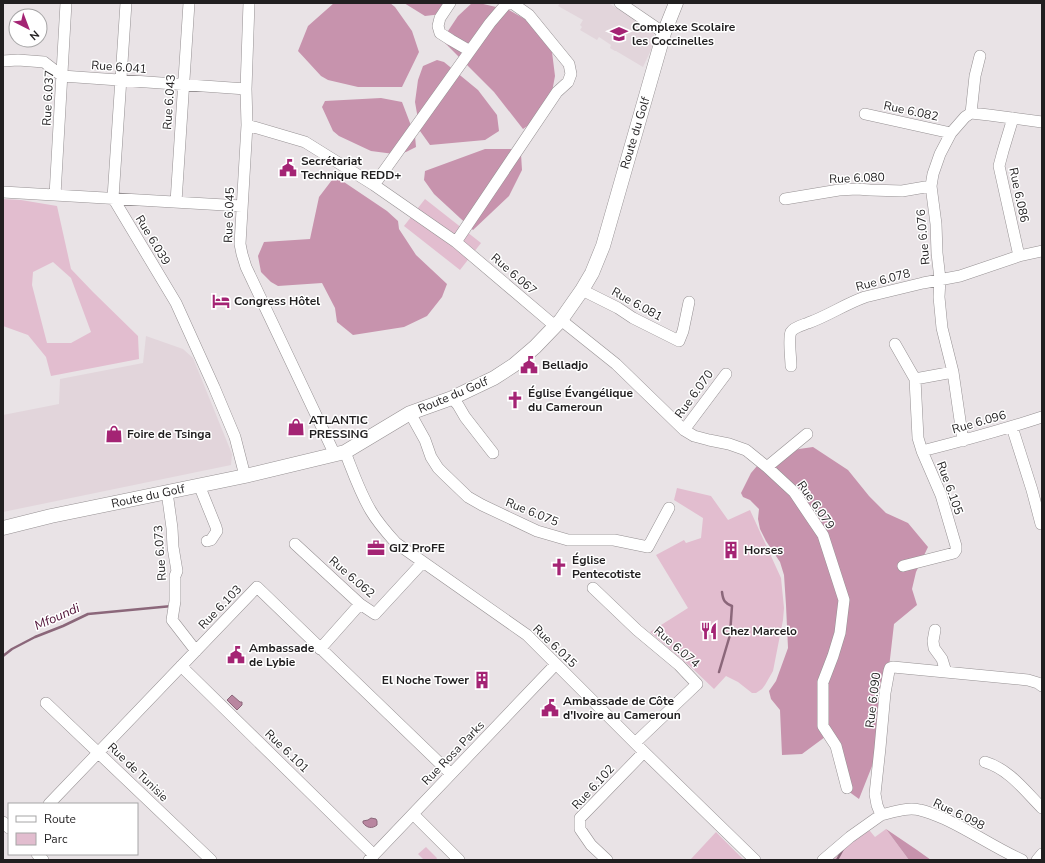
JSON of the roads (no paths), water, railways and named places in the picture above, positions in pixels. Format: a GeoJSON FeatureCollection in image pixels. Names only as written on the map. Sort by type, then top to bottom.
{"type":"FeatureCollection","features":[{"type":"Feature","properties":{"kind":"main road","name":"Route du Golf"},"geometry":{"type":"LineString","coordinates":[[3,528],[51,516],[244,476],[340,453],[410,413],[452,398],[494,378],[514,365],[535,347],[558,323],[582,290],[592,273],[603,246],[664,33],[676,3]]}},
{"type":"Feature","properties":{"kind":"street","name":"Rue 6.037"},"geometry":{"type":"LineString","coordinates":[[55,195],[66,3]]}},
{"type":"Feature","properties":{"kind":"street"},"geometry":{"type":"LineString","coordinates":[[113,198],[126,3]]}},
{"type":"Feature","properties":{"kind":"street","name":"Rue 6.043"},"geometry":{"type":"LineString","coordinates":[[176,202],[189,3]]}},
{"type":"Feature","properties":{"kind":"street","name":"Rue 6.045"},"geometry":{"type":"LineString","coordinates":[[249,3],[246,89],[247,125],[240,244],[242,254],[246,267],[340,453]]}},
{"type":"Feature","properties":{"kind":"street"},"geometry":{"type":"LineString","coordinates":[[450,3],[440,18],[438,26],[440,33],[470,51]]}},
{"type":"Feature","properties":{"kind":"street"},"geometry":{"type":"LineString","coordinates":[[374,185],[490,23],[507,3]]}},
{"type":"Feature","properties":{"kind":"street"},"geometry":{"type":"LineString","coordinates":[[456,242],[557,92],[568,82],[571,74],[569,64],[529,15],[512,3]]}},
{"type":"Feature","properties":{"kind":"street"},"geometry":{"type":"LineString","coordinates":[[620,3],[664,33]]}},
{"type":"Feature","properties":{"kind":"street"},"geometry":{"type":"LineString","coordinates":[[980,56],[975,76],[971,114],[1042,122]]}},
{"type":"Feature","properties":{"kind":"street"},"geometry":{"type":"LineString","coordinates":[[3,61],[18,60],[44,62],[62,76]]}},
{"type":"Feature","properties":{"kind":"street","name":"Rue 6.041"},"geometry":{"type":"LineString","coordinates":[[62,76],[246,89]]}},
{"type":"Feature","properties":{"kind":"street","name":"Rue 6.082"},"geometry":{"type":"LineString","coordinates":[[865,114],[951,133]]}},
{"type":"Feature","properties":{"kind":"street","name":"Rue 6.076"},"geometry":{"type":"LineString","coordinates":[[963,441],[953,372],[942,328],[936,224],[931,186],[940,154],[951,133],[965,117],[971,114]]}},
{"type":"Feature","properties":{"kind":"street","name":"Rue 6.086"},"geometry":{"type":"LineString","coordinates":[[1013,118],[1000,166],[1019,256]]}},
{"type":"Feature","properties":{"kind":"street","name":"Rue 6.067"},"geometry":{"type":"LineString","coordinates":[[247,125],[306,142],[374,185],[456,242],[558,323]]}},
{"type":"Feature","properties":{"kind":"street","name":"Rue 6.080"},"geometry":{"type":"LineString","coordinates":[[785,200],[839,190],[857,189],[902,191],[931,186]]}},
{"type":"Feature","properties":{"kind":"street"},"geometry":{"type":"LineString","coordinates":[[3,192],[242,206]]}},
{"type":"Feature","properties":{"kind":"street","name":"Rue 6.039"},"geometry":{"type":"LineString","coordinates":[[113,198],[176,302],[235,437],[244,476]]}},
{"type":"Feature","properties":{"kind":"street","name":"Rue 6.078"},"geometry":{"type":"LineString","coordinates":[[791,366],[791,332],[794,329],[814,321],[856,300],[970,272],[1019,256],[1042,251]]}},
{"type":"Feature","properties":{"kind":"street","name":"Rue 6.081"},"geometry":{"type":"LineString","coordinates":[[582,290],[679,341],[683,331],[689,302]]}},
{"type":"Feature","properties":{"kind":"street","name":"Rue 6.079"},"geometry":{"type":"LineString","coordinates":[[558,323],[616,364],[684,430],[694,436],[729,444],[746,450],[768,467],[794,492],[823,535],[844,600],[840,633],[823,682],[823,718],[824,726],[836,746],[847,788]]}},
{"type":"Feature","properties":{"kind":"street"},"geometry":{"type":"LineString","coordinates":[[895,344],[915,379],[953,372]]}},
{"type":"Feature","properties":{"kind":"street","name":"Rue 6.070"},"geometry":{"type":"LineString","coordinates":[[684,430],[726,374]]}},
{"type":"Feature","properties":{"kind":"street","name":"Rue 6.105"},"geometry":{"type":"LineString","coordinates":[[903,566],[954,553],[956,550],[941,495],[918,438],[915,379]]}},
{"type":"Feature","properties":{"kind":"street"},"geometry":{"type":"LineString","coordinates":[[452,398],[493,453]]}},
{"type":"Feature","properties":{"kind":"street","name":"Rue 6.075"},"geometry":{"type":"LineString","coordinates":[[410,413],[429,453],[438,468],[468,497],[537,531],[568,540],[614,540],[648,547],[669,508]]}},
{"type":"Feature","properties":{"kind":"street","name":"Rue 6.096"},"geometry":{"type":"LineString","coordinates":[[922,451],[1012,427],[1042,416]]}},
{"type":"Feature","properties":{"kind":"street"},"geometry":{"type":"LineString","coordinates":[[1012,427],[1041,524]]}},
{"type":"Feature","properties":{"kind":"street"},"geometry":{"type":"LineString","coordinates":[[768,467],[807,434]]}},
{"type":"Feature","properties":{"kind":"street","name":"Rue 6.015"},"geometry":{"type":"LineString","coordinates":[[340,453],[371,512],[396,543],[527,636],[756,860]]}},
{"type":"Feature","properties":{"kind":"street"},"geometry":{"type":"LineString","coordinates":[[200,485],[217,531],[212,540],[207,541]]}},
{"type":"Feature","properties":{"kind":"street","name":"Rue 6.073"},"geometry":{"type":"LineString","coordinates":[[167,492],[177,571],[175,576],[175,601],[172,620],[196,650]]}},
{"type":"Feature","properties":{"kind":"street","name":"Rue 6.062"},"geometry":{"type":"LineString","coordinates":[[295,544],[360,604],[375,614],[423,562]]}},
{"type":"Feature","properties":{"kind":"street","name":"Rue 6.103"},"geometry":{"type":"LineString","coordinates":[[50,803],[257,587],[450,774]]}},
{"type":"Feature","properties":{"kind":"street","name":"Rue 6.074"},"geometry":{"type":"LineString","coordinates":[[593,588],[637,630],[679,665],[697,684],[635,743]]}},
{"type":"Feature","properties":{"kind":"street"},"geometry":{"type":"LineString","coordinates":[[320,648],[360,604]]}},
{"type":"Feature","properties":{"kind":"street"},"geometry":{"type":"LineString","coordinates":[[936,630],[933,641],[934,648],[942,659],[946,672]]}},
{"type":"Feature","properties":{"kind":"street","name":"Rue Rosa Parks"},"geometry":{"type":"LineString","coordinates":[[371,857],[556,664]]}},
{"type":"Feature","properties":{"kind":"street","name":"Rue 6.101"},"geometry":{"type":"LineString","coordinates":[[181,666],[371,857]]}},
{"type":"Feature","properties":{"kind":"street","name":"Rue 6.090"},"geometry":{"type":"LineString","coordinates":[[881,815],[875,794],[885,693],[890,668],[893,667],[1028,680],[1042,686]]}},
{"type":"Feature","properties":{"kind":"street","name":"Rue de Tunisie"},"geometry":{"type":"LineString","coordinates":[[46,703],[211,860]]}},
{"type":"Feature","properties":{"kind":"street","name":"Rue 6.102"},"geometry":{"type":"LineString","coordinates":[[607,860],[592,845],[580,829],[580,818],[644,752]]}},
{"type":"Feature","properties":{"kind":"street"},"geometry":{"type":"LineString","coordinates":[[985,762],[993,764],[1008,774],[1042,808]]}},
{"type":"Feature","properties":{"kind":"street","name":"Rue 6.098"},"geometry":{"type":"LineString","coordinates":[[881,815],[909,809],[920,810],[937,815],[1022,860]]}},
{"type":"Feature","properties":{"kind":"street"},"geometry":{"type":"LineString","coordinates":[[413,814],[459,860]]}},
{"type":"Feature","properties":{"kind":"street"},"geometry":{"type":"LineString","coordinates":[[823,860],[850,837],[881,815]]}},
{"type":"Feature","properties":{"kind":"street"},"geometry":{"type":"LineString","coordinates":[[1037,860],[1042,854]]}},
{"type":"Feature","properties":{"kind":"waterway"},"geometry":{"type":"LineString","coordinates":[[719,672],[730,635],[732,606],[725,601],[722,592]]}},
{"type":"Feature","properties":{"kind":"waterway","name":"Mfoundi"},"geometry":{"type":"LineString","coordinates":[[3,656],[12,649],[35,637],[88,614],[172,606]]}},
{"type":"Feature","properties":{"kind":"waterway"},"geometry":{"type":"LineString","coordinates":[[837,860],[843,849]]}},
{"type":"Feature","properties":{"kind":"place","name":"Complexe Scolaire les Coccinelles"},"geometry":{"type":"Point","coordinates":[619,34]}},
{"type":"Feature","properties":{"kind":"place","name":"Secrétariat Technique REDD+"},"geometry":{"type":"Point","coordinates":[288,168]}},
{"type":"Feature","properties":{"kind":"place","name":"Congress Hôtel"},"geometry":{"type":"Point","coordinates":[221,301]}},
{"type":"Feature","properties":{"kind":"place","name":"Belladjo"},"geometry":{"type":"Point","coordinates":[529,365]}},
{"type":"Feature","properties":{"kind":"place","name":"Église Évangélique du Cameroun"},"geometry":{"type":"Point","coordinates":[515,400]}},
{"type":"Feature","properties":{"kind":"place","name":"ATLANTIC PRESSING"},"geometry":{"type":"Point","coordinates":[296,427]}},
{"type":"Feature","properties":{"kind":"place","name":"Foire de Tsinga"},"geometry":{"type":"Point","coordinates":[114,434]}},
{"type":"Feature","properties":{"kind":"place","name":"GIZ ProFE"},"geometry":{"type":"Point","coordinates":[376,548]}},
{"type":"Feature","properties":{"kind":"place","name":"Horses"},"geometry":{"type":"Point","coordinates":[731,550]}},
{"type":"Feature","properties":{"kind":"place","name":"Église Pentecotiste"},"geometry":{"type":"Point","coordinates":[559,567]}},
{"type":"Feature","properties":{"kind":"place","name":"Chez Marcelo"},"geometry":{"type":"Point","coordinates":[709,631]}},
{"type":"Feature","properties":{"kind":"place","name":"Ambassade de Lybie"},"geometry":{"type":"Point","coordinates":[236,655]}},
{"type":"Feature","properties":{"kind":"place","name":"El Noche Tower"},"geometry":{"type":"Point","coordinates":[482,680]}},
{"type":"Feature","properties":{"kind":"place","name":"Ambassade de Côte d'Ivoire au Cameroun"},"geometry":{"type":"Point","coordinates":[550,708]}}]}
